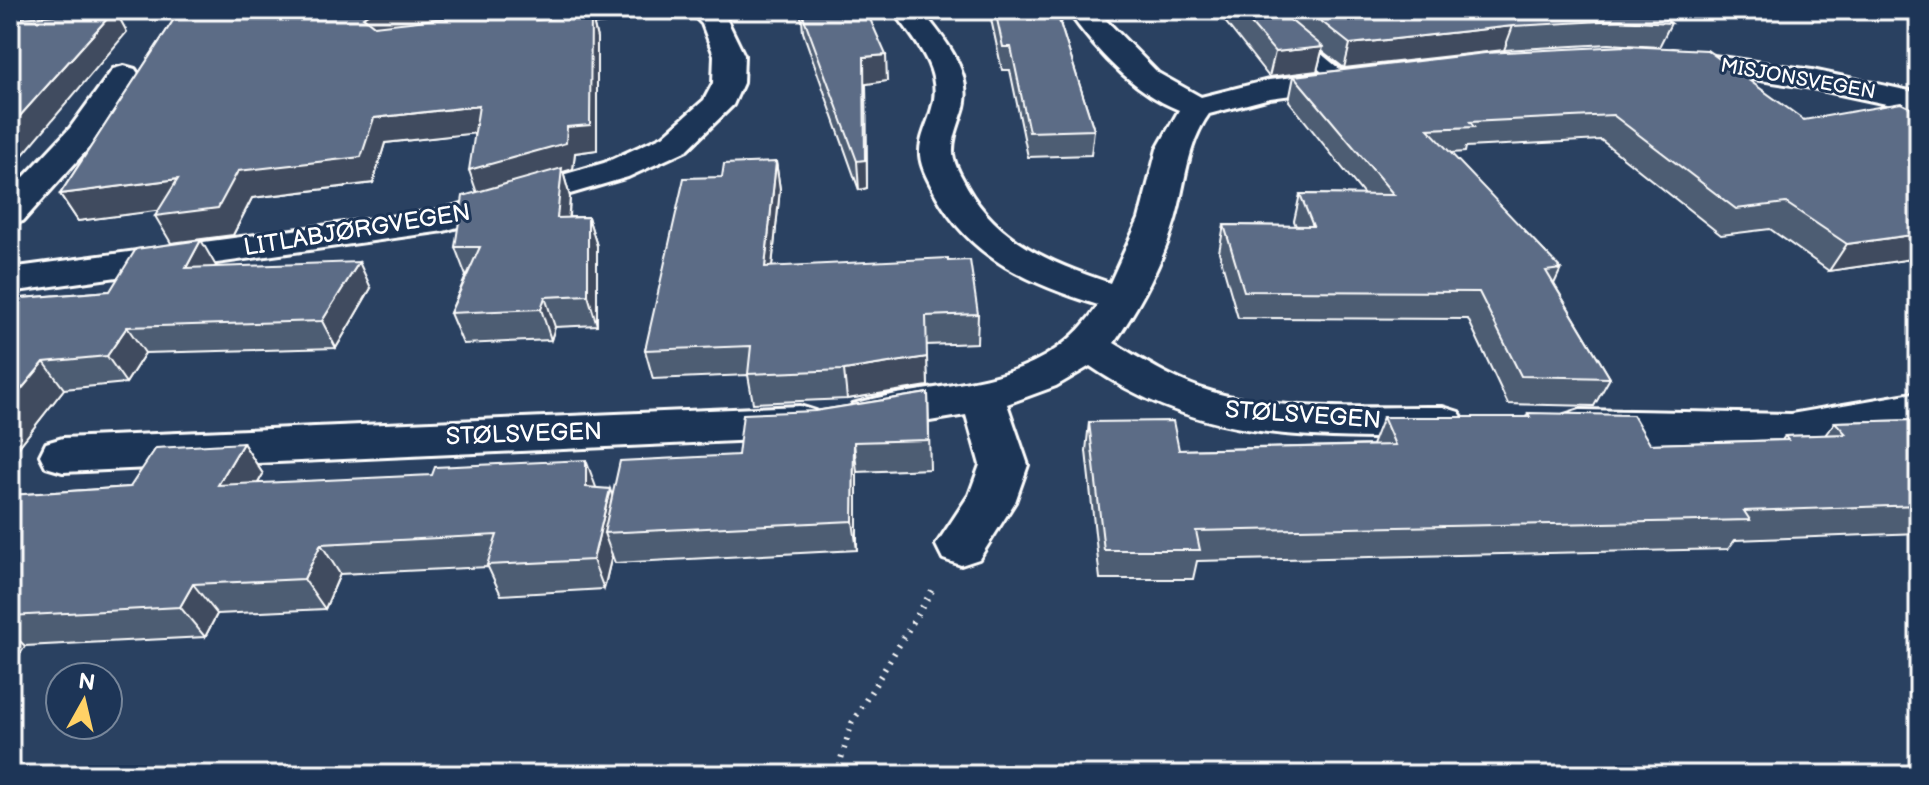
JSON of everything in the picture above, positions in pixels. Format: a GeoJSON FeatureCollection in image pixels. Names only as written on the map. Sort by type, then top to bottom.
{"type":"FeatureCollection","features":[{"type":"Feature","properties":{"kind":"street","name":"LITLABJØRGVEGEN"},"geometry":{"type":"LineString","coordinates":[[10,280],[444,220],[616,170],[675,143],[717,105],[728,83],[729,55],[714,20],[702,10]]}},
{"type":"Feature","properties":{"kind":"street"},"geometry":{"type":"LineString","coordinates":[[907,10],[944,64],[952,94],[940,131],[937,161],[957,205],[995,248],[1052,278],[1121,299]]}},
{"type":"Feature","properties":{"kind":"street"},"geometry":{"type":"LineString","coordinates":[[1081,10],[1125,61],[1170,97],[1198,107],[1269,89],[1386,75]]}},
{"type":"Feature","properties":{"kind":"street","name":"MISJONSVEGEN"},"geometry":{"type":"LineString","coordinates":[[1646,56],[1812,79],[1919,102]]}},
{"type":"Feature","properties":{"kind":"street"},"geometry":{"type":"LineString","coordinates":[[10,213],[82,135],[124,75]]}},
{"type":"Feature","properties":{"kind":"street","name":"STØLSVEGEN"},"geometry":{"type":"LineString","coordinates":[[63,455],[818,422],[912,410],[982,395],[1051,371],[1089,346],[1121,299],[1157,220],[1178,133],[1198,107]]}},
{"type":"Feature","properties":{"kind":"street","name":"STØLSVEGEN"},"geometry":{"type":"LineString","coordinates":[[1089,346],[1158,388],[1232,412],[1263,417],[1481,425]]}},
{"type":"Feature","properties":{"kind":"street"},"geometry":{"type":"LineString","coordinates":[[961,545],[991,502],[1004,465],[982,395]]}},
{"type":"Feature","properties":{"kind":"street"},"geometry":{"type":"LineString","coordinates":[[1560,426],[1791,430],[1919,407]]}},
{"type":"Feature","properties":{"kind":"lane"},"geometry":{"type":"LineString","coordinates":[[533,24],[656,10]]}},
{"type":"Feature","properties":{"kind":"lane"},"geometry":{"type":"LineString","coordinates":[[1258,10],[1342,80]]}},
{"type":"Feature","properties":{"kind":"path"},"geometry":{"type":"LineString","coordinates":[[836,775],[852,723],[874,682],[961,545]]}},
{"type":"Feature","properties":{"kind":"building"},"geometry":{"type":"Polygon","coordinates":[[[115,10],[10,127],[10,19],[115,10]]]}},
{"type":"Feature","properties":{"kind":"building"},"geometry":{"type":"Polygon","coordinates":[[[180,10],[374,10],[363,17],[374,26],[516,10],[547,10],[537,20],[591,14],[590,125],[567,127],[566,143],[469,170],[479,106],[374,118],[361,157],[238,171],[218,208],[155,216],[178,179],[60,194],[180,10]]]}},
{"type":"Feature","properties":{"kind":"building"},"geometry":{"type":"Polygon","coordinates":[[[801,10],[866,10],[886,55],[864,57],[865,160],[857,161],[801,10]]]}},
{"type":"Feature","properties":{"kind":"building"},"geometry":{"type":"Polygon","coordinates":[[[995,10],[1059,10],[1062,17],[1058,17],[1094,130],[1029,132],[1011,47],[1003,47],[995,10]]]}},
{"type":"Feature","properties":{"kind":"building"},"geometry":{"type":"Polygon","coordinates":[[[1239,10],[1278,10],[1323,47],[1275,52],[1239,10]]]}},
{"type":"Feature","properties":{"kind":"building"},"geometry":{"type":"Polygon","coordinates":[[[1307,10],[1652,10],[1671,23],[1619,20],[1513,26],[1350,44],[1307,10]]]}},
{"type":"Feature","properties":{"kind":"building"},"geometry":{"type":"Polygon","coordinates":[[[1626,46],[1707,50],[1804,120],[1901,103],[1919,112],[1919,234],[1847,244],[1786,203],[1736,209],[1613,115],[1470,122],[1474,127],[1428,129],[1561,269],[1546,271],[1610,378],[1521,376],[1479,292],[1244,291],[1224,225],[1313,226],[1300,194],[1394,195],[1294,76],[1485,53],[1626,46]]]}},
{"type":"Feature","properties":{"kind":"building"},"geometry":{"type":"Polygon","coordinates":[[[776,162],[765,267],[948,258],[948,261],[970,260],[978,314],[926,316],[927,357],[844,370],[748,374],[751,346],[645,350],[684,178],[722,177],[724,164],[776,162]]]}},
{"type":"Feature","properties":{"kind":"building"},"geometry":{"type":"Polygon","coordinates":[[[562,168],[557,218],[588,217],[588,295],[545,297],[541,309],[450,313],[480,247],[455,247],[463,196],[562,168]]]}},
{"type":"Feature","properties":{"kind":"building"},"geometry":{"type":"Polygon","coordinates":[[[201,240],[186,268],[359,262],[322,321],[127,327],[107,356],[44,362],[10,403],[10,299],[110,291],[136,249],[201,240]]]}},
{"type":"Feature","properties":{"kind":"building"},"geometry":{"type":"Polygon","coordinates":[[[928,393],[929,440],[854,442],[853,521],[604,533],[620,461],[738,455],[743,414],[815,411],[928,393]]]}},
{"type":"Feature","properties":{"kind":"building"},"geometry":{"type":"Polygon","coordinates":[[[1528,413],[1633,415],[1650,444],[1788,440],[1785,436],[1846,434],[1835,422],[1919,420],[1919,505],[1744,511],[1750,520],[1196,531],[1200,550],[1104,550],[1089,422],[1173,421],[1179,450],[1395,445],[1383,417],[1530,417],[1528,413]]]}},
{"type":"Feature","properties":{"kind":"building"},"geometry":{"type":"Polygon","coordinates":[[[243,443],[218,485],[432,475],[435,467],[586,460],[586,487],[610,489],[593,560],[487,565],[497,535],[321,544],[304,579],[193,584],[180,607],[10,616],[10,495],[130,487],[156,448],[243,443]]]}}]}
